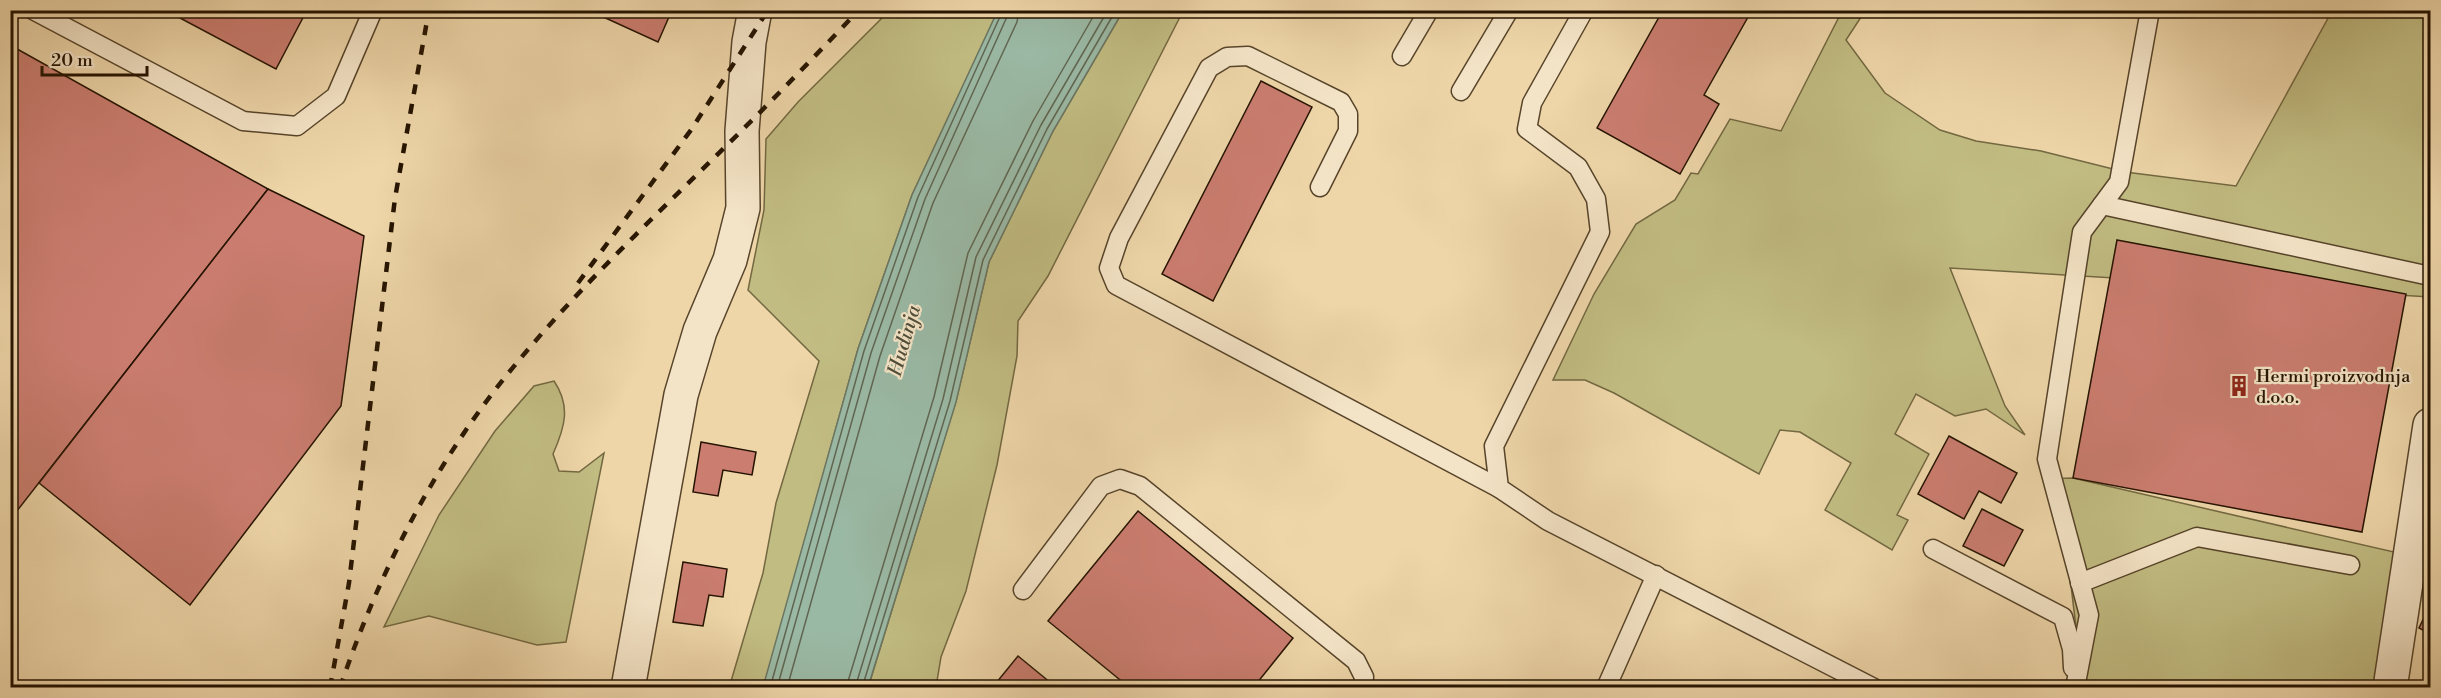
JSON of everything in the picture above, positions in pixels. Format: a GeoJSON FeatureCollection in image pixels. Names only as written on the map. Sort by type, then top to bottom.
{"type":"FeatureCollection","features":[{"type":"Feature","properties":{"kind":"street"},"geometry":{"type":"LineString","coordinates":[[628,687],[681,395],[700,331],[730,260],[743,208],[742,131],[749,42],[755,10]]}},
{"type":"Feature","properties":{"kind":"street"},"geometry":{"type":"LineString","coordinates":[[2390,687],[2430,425]]}},
{"type":"Feature","properties":{"kind":"lane"},"geometry":{"type":"LineString","coordinates":[[33,10],[243,121],[297,126],[336,96],[373,10]]}},
{"type":"Feature","properties":{"kind":"lane"},"geometry":{"type":"LineString","coordinates":[[1402,56],[1429,10]]}},
{"type":"Feature","properties":{"kind":"lane"},"geometry":{"type":"LineString","coordinates":[[1461,91],[1509,10]]}},
{"type":"Feature","properties":{"kind":"lane"},"geometry":{"type":"LineString","coordinates":[[1500,488],[1494,446],[1600,232],[1596,199],[1578,167],[1527,129],[1532,103],[1584,10]]}},
{"type":"Feature","properties":{"kind":"lane"},"geometry":{"type":"LineString","coordinates":[[2075,687],[2089,615],[2047,459],[2082,232],[2119,182],[2150,10]]}},
{"type":"Feature","properties":{"kind":"lane"},"geometry":{"type":"LineString","coordinates":[[1320,187],[1348,131],[1348,114],[1341,102],[1248,56],[1227,57],[1209,68],[1119,238],[1109,268],[1116,285],[1500,488],[1548,521],[1874,687]]}},
{"type":"Feature","properties":{"kind":"lane"},"geometry":{"type":"LineString","coordinates":[[2102,205],[2430,276]]}},
{"type":"Feature","properties":{"kind":"lane"},"geometry":{"type":"LineString","coordinates":[[1023,590],[1101,486],[1120,479],[1140,486],[1356,661],[1364,677],[1363,687]]}},
{"type":"Feature","properties":{"kind":"lane"},"geometry":{"type":"LineString","coordinates":[[2080,583],[2197,537],[2350,565]]}},
{"type":"Feature","properties":{"kind":"lane"},"geometry":{"type":"LineString","coordinates":[[1933,549],[2063,617],[2072,649],[2075,687]]}},
{"type":"Feature","properties":{"kind":"lane"},"geometry":{"type":"LineString","coordinates":[[1606,687],[1656,575]]}},
{"type":"Feature","properties":{"kind":"shaded area"},"geometry":{"type":"Polygon","coordinates":[[[889,11],[998,11],[912,195],[858,349],[764,687],[729,688],[763,573],[776,503],[819,361],[748,290],[764,210],[766,139],[798,102],[889,11]]]}},
{"type":"Feature","properties":{"kind":"shaded area"},"geometry":{"type":"Polygon","coordinates":[[[1123,11],[1183,11],[1048,276],[1018,321],[1017,356],[997,465],[966,591],[941,657],[936,687],[868,688],[956,401],[989,262],[1053,131],[1123,11]]]}},
{"type":"Feature","properties":{"kind":"shaded area"},"geometry":{"type":"Polygon","coordinates":[[[1842,11],[1865,11],[1846,40],[1885,93],[1940,130],[1976,141],[2041,151],[2125,172],[2236,186],[2332,11],[2430,11],[2430,297],[1950,268],[2005,406],[2025,435],[1986,409],[1955,416],[1916,394],[1895,434],[1929,454],[1897,515],[1908,520],[1892,550],[1825,510],[1851,463],[1800,432],[1780,430],[1759,474],[1614,393],[1585,380],[1553,380],[1594,294],[1636,224],[1675,200],[1691,173],[1698,174],[1730,119],[1781,131],[1842,11]]]}},
{"type":"Feature","properties":{"kind":"shaded area"},"geometry":{"type":"Polygon","coordinates":[[[554,381],[563,399],[564,408],[561,435],[553,454],[559,471],[579,472],[604,453],[566,642],[537,645],[429,616],[384,627],[439,515],[495,431],[534,386],[554,381]]]}},
{"type":"Feature","properties":{"kind":"shaded area"},"geometry":{"type":"Polygon","coordinates":[[[2073,478],[2424,559],[2430,545],[2430,595],[2417,589],[2397,687],[2083,687],[2070,577],[2046,479],[2073,478]]]}},
{"type":"Feature","properties":{"kind":"water","name":"Hudinja"},"geometry":{"type":"Polygon","coordinates":[[[998,10],[1123,11],[1053,131],[989,262],[956,402],[868,687],[763,687],[858,349],[912,195],[998,10]]]}},
{"type":"Feature","properties":{"kind":"building"},"geometry":{"type":"Polygon","coordinates":[[[165,10],[307,10],[276,69],[165,10]]]}},
{"type":"Feature","properties":{"kind":"building"},"geometry":{"type":"Polygon","coordinates":[[[588,10],[672,10],[658,42],[588,10]]]}},
{"type":"Feature","properties":{"kind":"building"},"geometry":{"type":"Polygon","coordinates":[[[1663,10],[1752,10],[1704,95],[1719,104],[1680,174],[1597,128],[1663,10]]]}},
{"type":"Feature","properties":{"kind":"building"},"geometry":{"type":"Polygon","coordinates":[[[10,45],[268,189],[13,516],[10,514],[10,45]]]}},
{"type":"Feature","properties":{"kind":"building"},"geometry":{"type":"Polygon","coordinates":[[[1261,81],[1312,107],[1213,301],[1162,274],[1261,81]]]}},
{"type":"Feature","properties":{"kind":"building"},"geometry":{"type":"Polygon","coordinates":[[[268,189],[364,236],[341,406],[190,605],[39,483],[268,189]]]}},
{"type":"Feature","properties":{"kind":"building","name":"Hermi proizvodnja d.o.o."},"geometry":{"type":"Polygon","coordinates":[[[2117,240],[2406,294],[2362,532],[2073,478],[2117,240]]]}},
{"type":"Feature","properties":{"kind":"building"},"geometry":{"type":"Polygon","coordinates":[[[1949,436],[2017,473],[2001,503],[1979,491],[1964,519],[1918,494],[1949,436]]]}},
{"type":"Feature","properties":{"kind":"building"},"geometry":{"type":"Polygon","coordinates":[[[701,442],[756,452],[752,475],[723,470],[718,496],[693,492],[701,442]]]}},
{"type":"Feature","properties":{"kind":"building"},"geometry":{"type":"Polygon","coordinates":[[[1982,509],[2023,530],[2004,566],[1963,546],[1982,509]]]}},
{"type":"Feature","properties":{"kind":"building"},"geometry":{"type":"Polygon","coordinates":[[[1138,511],[1293,638],[1253,688],[1130,688],[1048,621],[1138,511]]]}},
{"type":"Feature","properties":{"kind":"building"},"geometry":{"type":"Polygon","coordinates":[[[683,562],[727,569],[723,597],[709,595],[703,626],[673,622],[683,562]]]}},
{"type":"Feature","properties":{"kind":"building"},"geometry":{"type":"Polygon","coordinates":[[[2430,605],[2430,634],[2419,628],[2430,605]]]}},
{"type":"Feature","properties":{"kind":"building"},"geometry":{"type":"Polygon","coordinates":[[[1018,656],[1057,688],[992,688],[1018,656]]]}},
{"type":"Feature","properties":{"kind":"railway"},"geometry":{"type":"LineString","coordinates":[[330,688],[349,583],[395,198],[429,10]]}},
{"type":"Feature","properties":{"kind":"railway"},"geometry":{"type":"LineString","coordinates":[[578,283],[691,130],[768,10]]}},
{"type":"Feature","properties":{"kind":"railway"},"geometry":{"type":"LineString","coordinates":[[340,688],[371,605],[409,525],[454,448],[479,411],[531,346],[585,287],[859,10]]}},
{"type":"Feature","properties":{"kind":"place","name":"Hermi proizvodnja d.o.o."},"geometry":{"type":"Point","coordinates":[2239,386]}}]}
